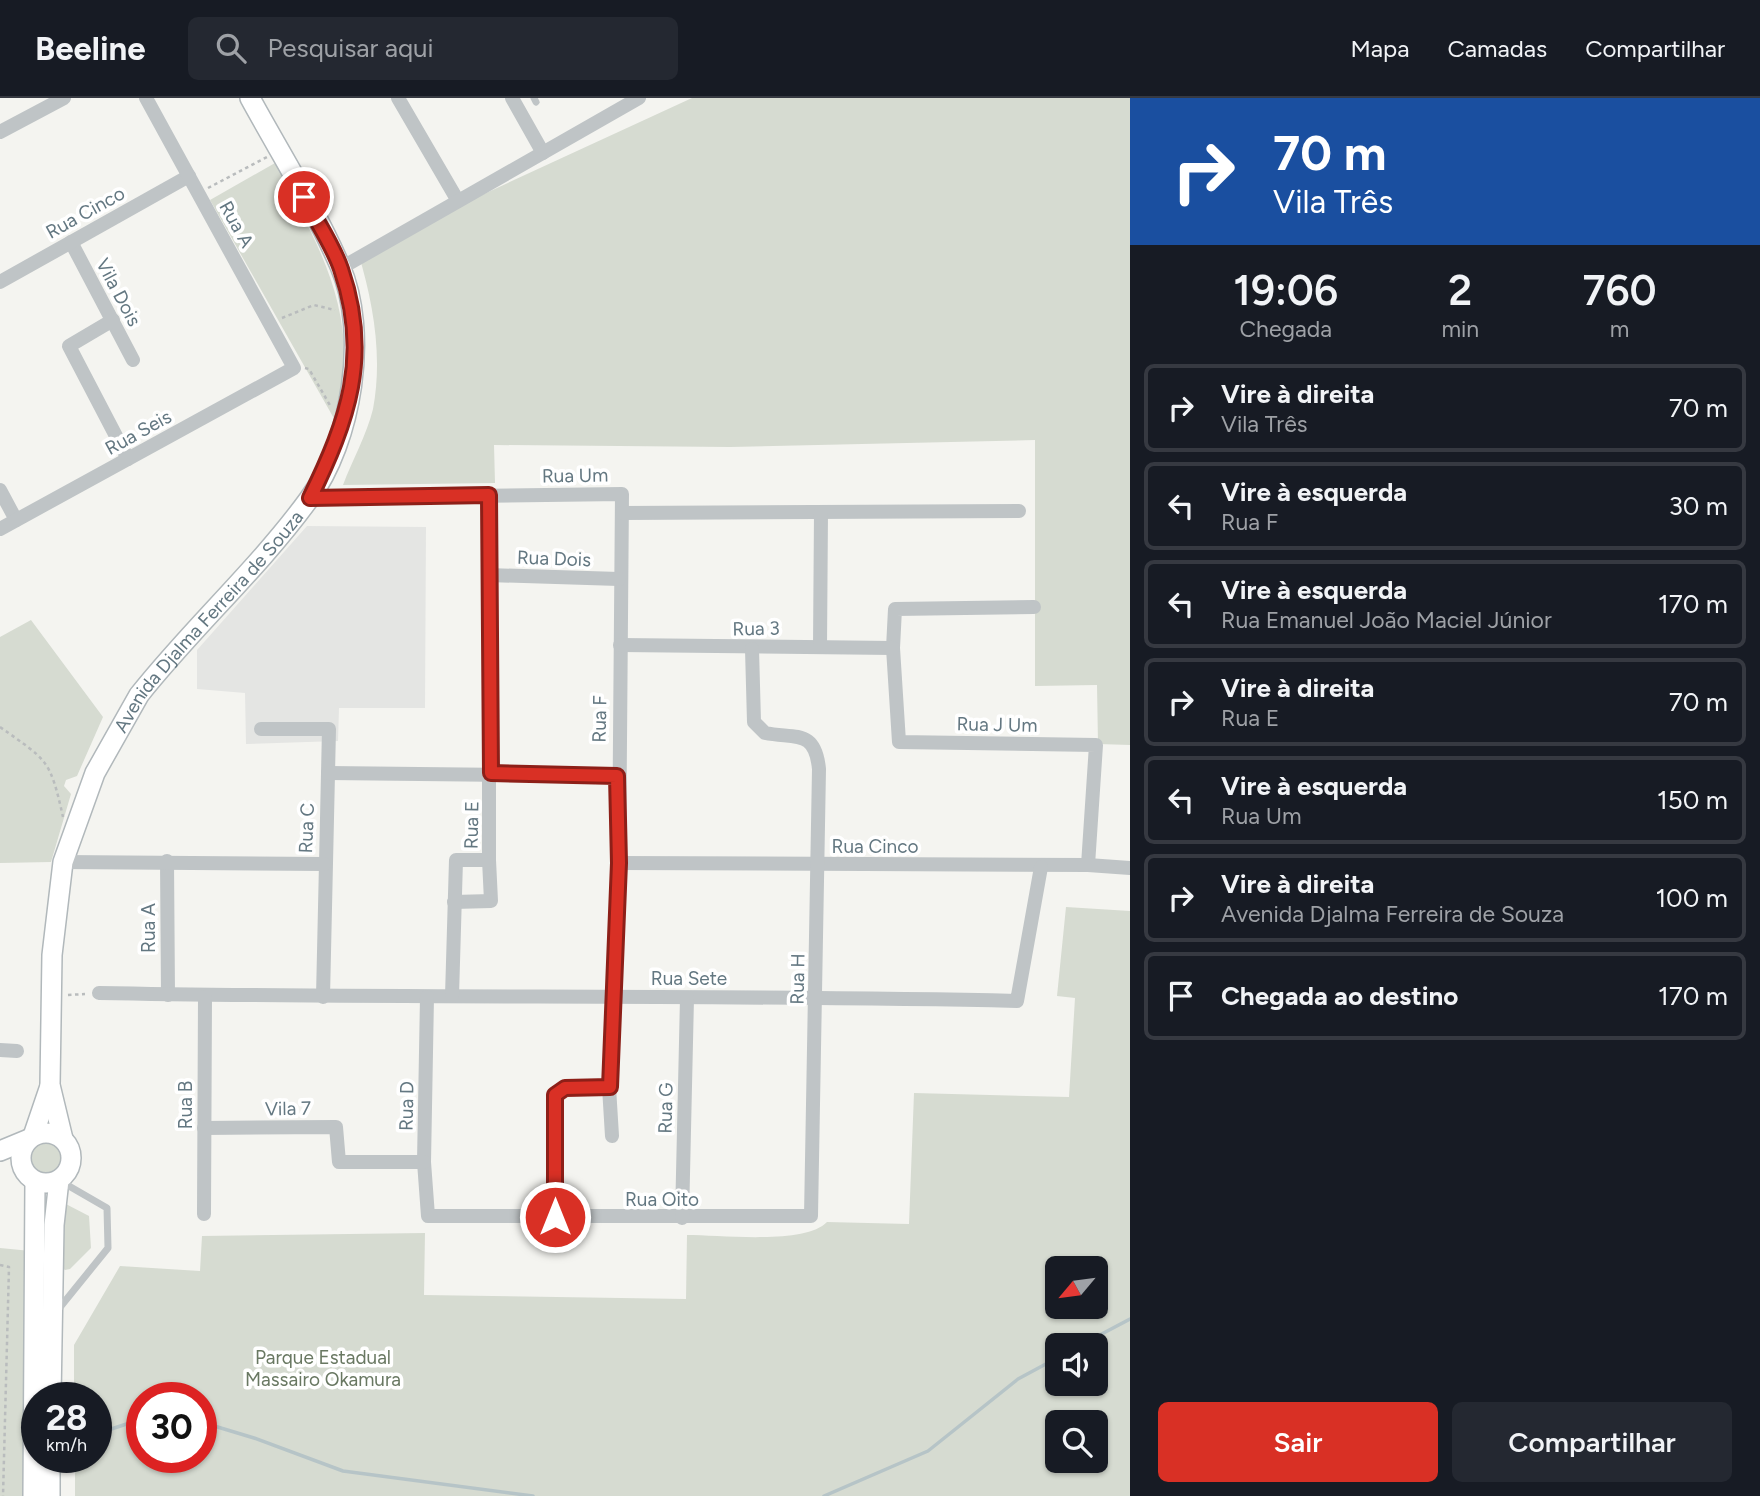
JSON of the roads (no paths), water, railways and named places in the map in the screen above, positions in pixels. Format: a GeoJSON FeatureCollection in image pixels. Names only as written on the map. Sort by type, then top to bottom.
{"type":"FeatureCollection","features":[{"type":"Feature","properties":{"kind":"main road","name":"Avenida Djalma Ferreira de Souza"},"geometry":{"type":"LineString","coordinates":[[46,1382],[52,1317],[54,1225],[59,1180],[68,1170],[71,1157],[63,1139],[50,1085],[52,955],[63,862],[95,773],[139,695],[310,498],[347,410],[353,378],[351,315],[341,268],[250,98]]}},
{"type":"Feature","properties":{"kind":"main road","name":"Avenida Djalma Ferreira de Souza"},"geometry":{"type":"LineString","coordinates":[[44,1382],[29,1174],[21,1152],[31,1137],[50,1085]]}},
{"type":"Feature","properties":{"kind":"main road"},"geometry":{"type":"LineString","coordinates":[[0,1151],[49,1132],[63,1139]]}},
{"type":"Feature","properties":{"kind":"main road"},"geometry":{"type":"LineString","coordinates":[[0,1161],[51,1183],[59,1180]]}},
{"type":"Feature","properties":{"kind":"main road","name":"Avenida Djalma Ferreira de Souza"},"geometry":{"type":"LineString","coordinates":[[33,1496],[36,1473]]}},
{"type":"Feature","properties":{"kind":"main road"},"geometry":{"type":"LineString","coordinates":[[50,1473],[50,1496]]}},
{"type":"Feature","properties":{"kind":"street"},"geometry":{"type":"LineString","coordinates":[[0,132],[64,98]]}},
{"type":"Feature","properties":{"kind":"street","name":"Rua A"},"geometry":{"type":"LineString","coordinates":[[146,98],[294,368]]}},
{"type":"Feature","properties":{"kind":"street"},"geometry":{"type":"LineString","coordinates":[[398,98],[458,201]]}},
{"type":"Feature","properties":{"kind":"street"},"geometry":{"type":"LineString","coordinates":[[512,98],[543,153]]}},
{"type":"Feature","properties":{"kind":"street"},"geometry":{"type":"LineString","coordinates":[[341,268],[634,99]]}},
{"type":"Feature","properties":{"kind":"street","name":"Rua Cinco"},"geometry":{"type":"LineString","coordinates":[[0,282],[189,176]]}},
{"type":"Feature","properties":{"kind":"street","name":"Vila Dois"},"geometry":{"type":"LineString","coordinates":[[71,242],[133,360]]}},
{"type":"Feature","properties":{"kind":"street"},"geometry":{"type":"LineString","coordinates":[[113,320],[69,346],[128,459]]}},
{"type":"Feature","properties":{"kind":"street","name":"Rua Seis"},"geometry":{"type":"LineString","coordinates":[[0,530],[294,368]]}},
{"type":"Feature","properties":{"kind":"street"},"geometry":{"type":"LineString","coordinates":[[0,490],[16,520]]}},
{"type":"Feature","properties":{"kind":"street","name":"Rua Um"},"geometry":{"type":"LineString","coordinates":[[310,498],[622,494],[622,513]]}},
{"type":"Feature","properties":{"kind":"street","name":"Rua E"},"geometry":{"type":"LineString","coordinates":[[452,996],[456,860],[489,860],[489,495]]}},
{"type":"Feature","properties":{"kind":"street"},"geometry":{"type":"LineString","coordinates":[[622,513],[1019,511]]}},
{"type":"Feature","properties":{"kind":"street"},"geometry":{"type":"LineString","coordinates":[[820,646],[821,512]]}},
{"type":"Feature","properties":{"kind":"street","name":"Rua F"},"geometry":{"type":"LineString","coordinates":[[612,1136],[610,1087],[619,863],[617,776],[622,513]]}},
{"type":"Feature","properties":{"kind":"street","name":"Rua Dois"},"geometry":{"type":"LineString","coordinates":[[488,575],[619,579]]}},
{"type":"Feature","properties":{"kind":"street"},"geometry":{"type":"LineString","coordinates":[[892,648],[895,609],[1034,607]]}},
{"type":"Feature","properties":{"kind":"street","name":"Rua 3"},"geometry":{"type":"LineString","coordinates":[[620,645],[752,649],[820,646],[892,648]]}},
{"type":"Feature","properties":{"kind":"street","name":"Rua J Um"},"geometry":{"type":"LineString","coordinates":[[892,648],[899,742],[1096,745],[1088,865]]}},
{"type":"Feature","properties":{"kind":"street","name":"Rua H"},"geometry":{"type":"LineString","coordinates":[[752,649],[753,716],[756,726],[765,733],[798,736],[812,744],[819,769],[811,1216]]}},
{"type":"Feature","properties":{"kind":"street","name":"Rua C"},"geometry":{"type":"LineString","coordinates":[[261,729],[329,729],[323,997]]}},
{"type":"Feature","properties":{"kind":"street"},"geometry":{"type":"LineString","coordinates":[[328,774],[491,773],[617,776]]}},
{"type":"Feature","properties":{"kind":"street"},"geometry":{"type":"LineString","coordinates":[[454,902],[491,901],[489,860]]}},
{"type":"Feature","properties":{"kind":"street","name":"Rua A"},"geometry":{"type":"LineString","coordinates":[[167,861],[168,995]]}},
{"type":"Feature","properties":{"kind":"street"},"geometry":{"type":"LineString","coordinates":[[63,862],[324,864]]}},
{"type":"Feature","properties":{"kind":"street","name":"Rua Cinco"},"geometry":{"type":"LineString","coordinates":[[619,863],[1041,867],[1088,865],[1130,868]]}},
{"type":"Feature","properties":{"kind":"street","name":"Rua Sete"},"geometry":{"type":"LineString","coordinates":[[99,993],[205,997],[816,996],[1017,1001],[1041,867]]}},
{"type":"Feature","properties":{"kind":"street","name":"Rua B"},"geometry":{"type":"LineString","coordinates":[[204,1214],[205,997]]}},
{"type":"Feature","properties":{"kind":"street","name":"Rua D"},"geometry":{"type":"LineString","coordinates":[[428,997],[424,1162],[428,1216]]}},
{"type":"Feature","properties":{"kind":"street","name":"Rua G"},"geometry":{"type":"LineString","coordinates":[[682,1218],[687,998]]}},
{"type":"Feature","properties":{"kind":"street"},"geometry":{"type":"LineString","coordinates":[[0,1050],[18,1051]]}},
{"type":"Feature","properties":{"kind":"street"},"geometry":{"type":"LineString","coordinates":[[555,1217],[555,1095],[565,1088],[610,1087]]}},
{"type":"Feature","properties":{"kind":"street","name":"Vila 7"},"geometry":{"type":"LineString","coordinates":[[204,1128],[336,1127],[339,1161],[424,1162]]}},
{"type":"Feature","properties":{"kind":"street","name":"Rua Oito"},"geometry":{"type":"LineString","coordinates":[[428,1216],[811,1216]]}},
{"type":"Feature","properties":{"kind":"lane"},"geometry":{"type":"LineString","coordinates":[[52,1317],[108,1248],[107,1208],[59,1180]]}},
{"type":"Feature","properties":{"kind":"waterway"},"geometry":{"type":"LineString","coordinates":[[1104,1333],[1130,1319]]}},
{"type":"Feature","properties":{"kind":"waterway"},"geometry":{"type":"LineString","coordinates":[[824,1496],[928,1451],[1018,1379],[1045,1364]]}},
{"type":"Feature","properties":{"kind":"waterway"},"geometry":{"type":"LineString","coordinates":[[112,1429],[126,1424]]}},
{"type":"Feature","properties":{"kind":"waterway"},"geometry":{"type":"LineString","coordinates":[[217,1427],[343,1471],[533,1496]]}},
{"type":"Feature","properties":{"kind":"park label","name":"Parque Estadual Massairo Okamura"},"geometry":{"type":"Point","coordinates":[323,1368]}}]}
